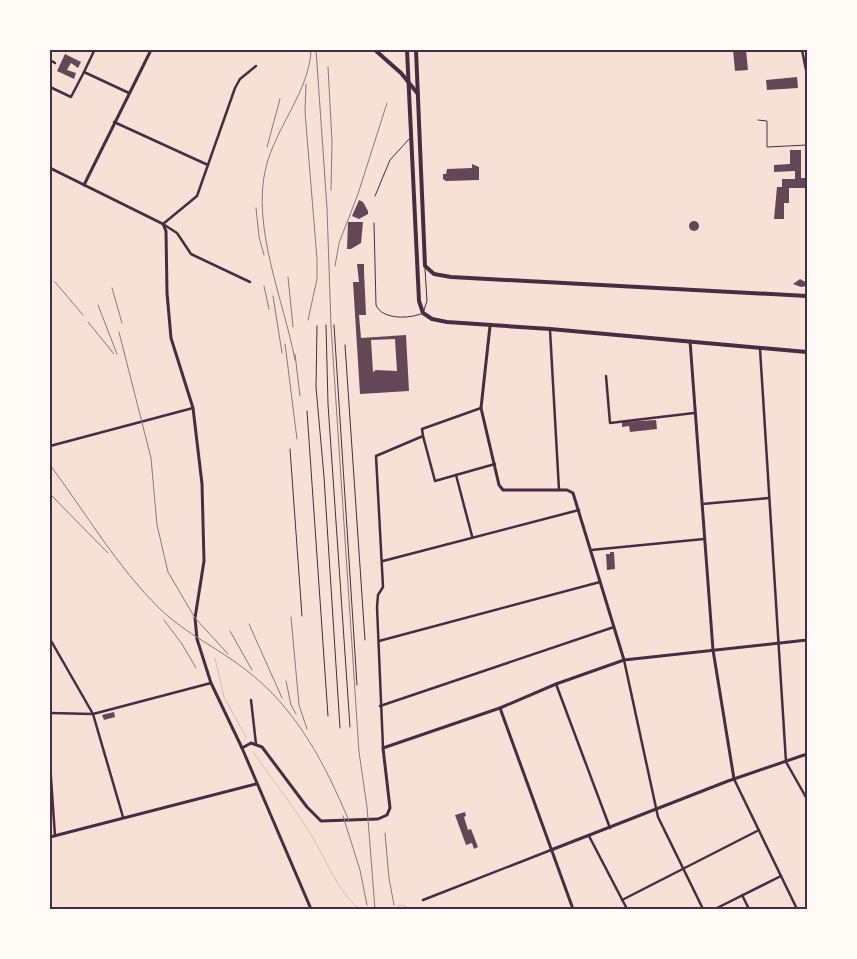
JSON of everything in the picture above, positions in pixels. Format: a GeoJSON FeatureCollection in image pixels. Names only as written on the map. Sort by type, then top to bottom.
{"type":"FeatureCollection","features":[{"type":"Feature","properties":{"kind":"main road"},"geometry":{"type":"LineString","coordinates":[[84,185],[150,50]]}},
{"type":"Feature","properties":{"kind":"main road"},"geometry":{"type":"LineString","coordinates":[[235,50],[257,50]]}},
{"type":"Feature","properties":{"kind":"main road"},"geometry":{"type":"LineString","coordinates":[[376,50],[409,82],[418,94]]}},
{"type":"Feature","properties":{"kind":"main road"},"geometry":{"type":"LineString","coordinates":[[407,50],[419,301],[423,313],[432,319],[490,326],[550,329],[807,352]]}},
{"type":"Feature","properties":{"kind":"main road"},"geometry":{"type":"LineString","coordinates":[[416,50],[425,266],[434,274],[454,277],[807,296]]}},
{"type":"Feature","properties":{"kind":"main road"},"geometry":{"type":"LineString","coordinates":[[50,168],[163,224],[166,231],[167,293],[171,338],[192,408],[202,484],[204,561],[195,618],[197,639],[211,683],[242,748],[311,909]]}},
{"type":"Feature","properties":{"kind":"main road"},"geometry":{"type":"LineString","coordinates":[[490,326],[481,408],[499,485],[503,490],[570,490],[573,493],[624,660]]}},
{"type":"Feature","properties":{"kind":"main road"},"geometry":{"type":"LineString","coordinates":[[690,341],[713,650],[734,779]]}},
{"type":"Feature","properties":{"kind":"main road"},"geometry":{"type":"LineString","coordinates":[[242,748],[251,743],[256,744],[268,754],[313,814],[321,821],[378,819],[387,815],[390,808],[382,748],[500,708],[556,684],[624,660],[807,640]]}},
{"type":"Feature","properties":{"kind":"main road"},"geometry":{"type":"LineString","coordinates":[[500,708],[572,909]]}},
{"type":"Feature","properties":{"kind":"main road"},"geometry":{"type":"LineString","coordinates":[[551,850],[734,779],[807,754]]}},
{"type":"Feature","properties":{"kind":"main road"},"geometry":{"type":"LineString","coordinates":[[50,837],[256,784]]}},
{"type":"Feature","properties":{"kind":"street"},"geometry":{"type":"LineString","coordinates":[[50,87],[71,98],[94,51],[91,50]]}},
{"type":"Feature","properties":{"kind":"street"},"geometry":{"type":"LineString","coordinates":[[802,50],[807,75]]}},
{"type":"Feature","properties":{"kind":"street"},"geometry":{"type":"LineString","coordinates":[[50,60],[55,63]]}},
{"type":"Feature","properties":{"kind":"street"},"geometry":{"type":"LineString","coordinates":[[250,282],[191,254],[177,233],[163,224],[198,196],[235,88],[240,79],[256,66]]}},
{"type":"Feature","properties":{"kind":"street"},"geometry":{"type":"LineString","coordinates":[[84,72],[128,93]]}},
{"type":"Feature","properties":{"kind":"street"},"geometry":{"type":"LineString","coordinates":[[114,122],[208,165]]}},
{"type":"Feature","properties":{"kind":"street"},"geometry":{"type":"LineString","coordinates":[[550,329],[560,490]]}},
{"type":"Feature","properties":{"kind":"street"},"geometry":{"type":"LineString","coordinates":[[760,347],[786,762],[807,799]]}},
{"type":"Feature","properties":{"kind":"street"},"geometry":{"type":"LineString","coordinates":[[606,376],[610,423],[694,413]]}},
{"type":"Feature","properties":{"kind":"street"},"geometry":{"type":"LineString","coordinates":[[50,446],[192,408]]}},
{"type":"Feature","properties":{"kind":"street"},"geometry":{"type":"LineString","coordinates":[[481,408],[422,429],[423,436],[435,481],[495,464]]}},
{"type":"Feature","properties":{"kind":"street"},"geometry":{"type":"LineString","coordinates":[[382,748],[377,608],[378,595],[383,587],[376,456],[423,436]]}},
{"type":"Feature","properties":{"kind":"street"},"geometry":{"type":"LineString","coordinates":[[456,475],[472,536]]}},
{"type":"Feature","properties":{"kind":"street"},"geometry":{"type":"LineString","coordinates":[[701,505],[769,498]]}},
{"type":"Feature","properties":{"kind":"street"},"geometry":{"type":"LineString","coordinates":[[382,561],[472,536],[579,510]]}},
{"type":"Feature","properties":{"kind":"street"},"geometry":{"type":"LineString","coordinates":[[589,550],[704,539]]}},
{"type":"Feature","properties":{"kind":"street"},"geometry":{"type":"LineString","coordinates":[[378,641],[600,582]]}},
{"type":"Feature","properties":{"kind":"street"},"geometry":{"type":"LineString","coordinates":[[380,706],[614,627]]}},
{"type":"Feature","properties":{"kind":"street"},"geometry":{"type":"LineString","coordinates":[[50,640],[93,714],[122,817]]}},
{"type":"Feature","properties":{"kind":"street"},"geometry":{"type":"LineString","coordinates":[[624,660],[656,810],[681,869],[703,909]]}},
{"type":"Feature","properties":{"kind":"street"},"geometry":{"type":"LineString","coordinates":[[50,713],[93,714],[211,683]]}},
{"type":"Feature","properties":{"kind":"street"},"geometry":{"type":"LineString","coordinates":[[556,684],[610,828]]}},
{"type":"Feature","properties":{"kind":"street"},"geometry":{"type":"LineString","coordinates":[[251,700],[256,744]]}},
{"type":"Feature","properties":{"kind":"street"},"geometry":{"type":"LineString","coordinates":[[50,763],[55,836]]}},
{"type":"Feature","properties":{"kind":"street"},"geometry":{"type":"LineString","coordinates":[[734,779],[797,909]]}},
{"type":"Feature","properties":{"kind":"street"},"geometry":{"type":"LineString","coordinates":[[622,900],[759,830]]}},
{"type":"Feature","properties":{"kind":"street"},"geometry":{"type":"LineString","coordinates":[[589,836],[627,909]]}},
{"type":"Feature","properties":{"kind":"street"},"geometry":{"type":"LineString","coordinates":[[423,900],[551,850]]}},
{"type":"Feature","properties":{"kind":"street"},"geometry":{"type":"LineString","coordinates":[[715,909],[781,876]]}},
{"type":"Feature","properties":{"kind":"street"},"geometry":{"type":"LineString","coordinates":[[742,895],[749,909]]}},
{"type":"Feature","properties":{"kind":"lane"},"geometry":{"type":"LineString","coordinates":[[758,120],[767,121],[767,147],[807,145]]}},
{"type":"Feature","properties":{"kind":"lane"},"geometry":{"type":"LineString","coordinates":[[375,196],[390,160],[412,136]]}},
{"type":"Feature","properties":{"kind":"lane"},"geometry":{"type":"LineString","coordinates":[[374,224],[376,305],[378,311],[383,314],[412,317],[423,313],[426,302],[425,266]]}},
{"type":"Feature","properties":{"kind":"path"},"geometry":{"type":"LineString","coordinates":[[334,325],[357,685]]}},
{"type":"Feature","properties":{"kind":"path"},"geometry":{"type":"LineString","coordinates":[[317,326],[316,387],[321,431],[340,728]]}},
{"type":"Feature","properties":{"kind":"path"},"geometry":{"type":"LineString","coordinates":[[326,326],[328,404],[350,727]]}},
{"type":"Feature","properties":{"kind":"path"},"geometry":{"type":"LineString","coordinates":[[345,345],[365,640]]}},
{"type":"Feature","properties":{"kind":"path"},"geometry":{"type":"LineString","coordinates":[[307,411],[328,716]]}},
{"type":"Feature","properties":{"kind":"path"},"geometry":{"type":"LineString","coordinates":[[290,450],[302,616]]}},
{"type":"Feature","properties":{"kind":"building"},"geometry":{"type":"Polygon","coordinates":[[[733,50],[746,50],[748,70],[735,71],[733,50]]]}},
{"type":"Feature","properties":{"kind":"building"},"geometry":{"type":"Polygon","coordinates":[[[65,54],[81,62],[78,68],[71,63],[67,70],[76,73],[74,79],[57,71],[65,54]]]}},
{"type":"Feature","properties":{"kind":"building"},"geometry":{"type":"Polygon","coordinates":[[[797,77],[798,88],[767,90],[766,80],[797,77]]]}},
{"type":"Feature","properties":{"kind":"building"},"geometry":{"type":"Polygon","coordinates":[[[790,150],[801,150],[801,178],[807,178],[807,188],[789,188],[789,203],[784,203],[784,219],[774,219],[777,187],[782,187],[782,179],[795,179],[795,171],[774,172],[774,165],[790,164],[790,150]]]}},
{"type":"Feature","properties":{"kind":"building"},"geometry":{"type":"Polygon","coordinates":[[[472,164],[479,167],[479,180],[446,181],[443,179],[443,174],[446,174],[447,169],[472,168],[472,164]]]}},
{"type":"Feature","properties":{"kind":"building"},"geometry":{"type":"Polygon","coordinates":[[[359,200],[363,202],[368,214],[359,219],[352,216],[359,200]]]}},
{"type":"Feature","properties":{"kind":"building"},"geometry":{"type":"Polygon","coordinates":[[[692,221],[696,221],[699,226],[698,230],[692,231],[689,228],[689,224],[692,221]]]}},
{"type":"Feature","properties":{"kind":"building"},"geometry":{"type":"Polygon","coordinates":[[[348,222],[363,222],[361,243],[351,249],[347,249],[348,222]]]}},
{"type":"Feature","properties":{"kind":"building"},"geometry":{"type":"Polygon","coordinates":[[[357,264],[364,264],[366,315],[359,315],[361,338],[406,335],[409,391],[360,394],[353,282],[359,282],[357,264]],[[395,339],[371,340],[373,372],[376,370],[397,371],[395,339]]]}},
{"type":"Feature","properties":{"kind":"building"},"geometry":{"type":"Polygon","coordinates":[[[800,279],[807,283],[807,286],[801,287],[793,284],[800,279]]]}},
{"type":"Feature","properties":{"kind":"building"},"geometry":{"type":"Polygon","coordinates":[[[656,420],[657,429],[630,432],[629,426],[622,427],[622,422],[656,420]]]}},
{"type":"Feature","properties":{"kind":"building"},"geometry":{"type":"Polygon","coordinates":[[[610,552],[614,552],[615,569],[607,570],[606,554],[610,554],[610,552]]]}},
{"type":"Feature","properties":{"kind":"building"},"geometry":{"type":"Polygon","coordinates":[[[114,712],[115,717],[104,720],[102,715],[114,712]]]}},
{"type":"Feature","properties":{"kind":"building"},"geometry":{"type":"Polygon","coordinates":[[[465,812],[466,816],[464,817],[468,830],[471,829],[478,847],[474,849],[472,843],[466,845],[455,815],[465,812]]]}},
{"type":"Feature","properties":{"kind":"waterway"},"geometry":{"type":"LineString","coordinates":[[215,658],[224,697],[246,737]]}},
{"type":"Feature","properties":{"kind":"waterway"},"geometry":{"type":"LineString","coordinates":[[253,752],[306,827],[344,893],[359,909]]}},
{"type":"Feature","properties":{"kind":"waterway"},"geometry":{"type":"LineString","coordinates":[[398,906],[403,905],[410,909]]}},
{"type":"Feature","properties":{"kind":"railway"},"geometry":{"type":"LineString","coordinates":[[316,50],[327,208],[331,326],[359,752],[367,807],[375,909]]}},
{"type":"Feature","properties":{"kind":"railway"},"geometry":{"type":"LineString","coordinates":[[295,360],[266,239],[262,190],[271,152],[305,80],[311,51]]}},
{"type":"Feature","properties":{"kind":"railway"},"geometry":{"type":"LineString","coordinates":[[328,67],[332,142],[331,190]]}},
{"type":"Feature","properties":{"kind":"railway"},"geometry":{"type":"LineString","coordinates":[[306,84],[305,112],[317,259],[317,279],[308,320]]}},
{"type":"Feature","properties":{"kind":"railway"},"geometry":{"type":"LineString","coordinates":[[267,147],[280,99]]}},
{"type":"Feature","properties":{"kind":"railway"},"geometry":{"type":"LineString","coordinates":[[335,266],[339,243],[358,194],[387,103]]}},
{"type":"Feature","properties":{"kind":"railway"},"geometry":{"type":"LineString","coordinates":[[256,208],[259,237],[264,255]]}},
{"type":"Feature","properties":{"kind":"railway"},"geometry":{"type":"LineString","coordinates":[[288,277],[293,327]]}},
{"type":"Feature","properties":{"kind":"railway"},"geometry":{"type":"LineString","coordinates":[[55,282],[83,315]]}},
{"type":"Feature","properties":{"kind":"railway"},"geometry":{"type":"LineString","coordinates":[[264,286],[269,309]]}},
{"type":"Feature","properties":{"kind":"railway"},"geometry":{"type":"LineString","coordinates":[[112,288],[122,323]]}},
{"type":"Feature","properties":{"kind":"railway"},"geometry":{"type":"LineString","coordinates":[[273,296],[282,353]]}},
{"type":"Feature","properties":{"kind":"railway"},"geometry":{"type":"LineString","coordinates":[[98,305],[117,354]]}},
{"type":"Feature","properties":{"kind":"railway"},"geometry":{"type":"LineString","coordinates":[[88,322],[114,354]]}},
{"type":"Feature","properties":{"kind":"railway"},"geometry":{"type":"LineString","coordinates":[[119,332],[151,458],[157,525],[168,572],[195,618],[228,654]]}},
{"type":"Feature","properties":{"kind":"railway"},"geometry":{"type":"LineString","coordinates":[[285,344],[297,439]]}},
{"type":"Feature","properties":{"kind":"railway"},"geometry":{"type":"LineString","coordinates":[[295,354],[300,396]]}},
{"type":"Feature","properties":{"kind":"railway"},"geometry":{"type":"LineString","coordinates":[[50,465],[116,558],[144,593],[180,626],[246,670],[280,702],[308,739],[330,779],[349,821]]}},
{"type":"Feature","properties":{"kind":"railway"},"geometry":{"type":"LineString","coordinates":[[50,494],[108,553]]}},
{"type":"Feature","properties":{"kind":"railway"},"geometry":{"type":"LineString","coordinates":[[291,617],[299,705],[307,729]]}},
{"type":"Feature","properties":{"kind":"railway"},"geometry":{"type":"LineString","coordinates":[[164,620],[182,644],[196,668]]}},
{"type":"Feature","properties":{"kind":"railway"},"geometry":{"type":"LineString","coordinates":[[249,624],[282,698]]}},
{"type":"Feature","properties":{"kind":"railway"},"geometry":{"type":"LineString","coordinates":[[230,631],[252,670]]}},
{"type":"Feature","properties":{"kind":"railway"},"geometry":{"type":"LineString","coordinates":[[286,681],[291,705],[296,714]]}},
{"type":"Feature","properties":{"kind":"railway"},"geometry":{"type":"LineString","coordinates":[[343,816],[360,870],[367,905]]}},
{"type":"Feature","properties":{"kind":"railway"},"geometry":{"type":"LineString","coordinates":[[385,833],[389,878],[394,905]]}}]}
